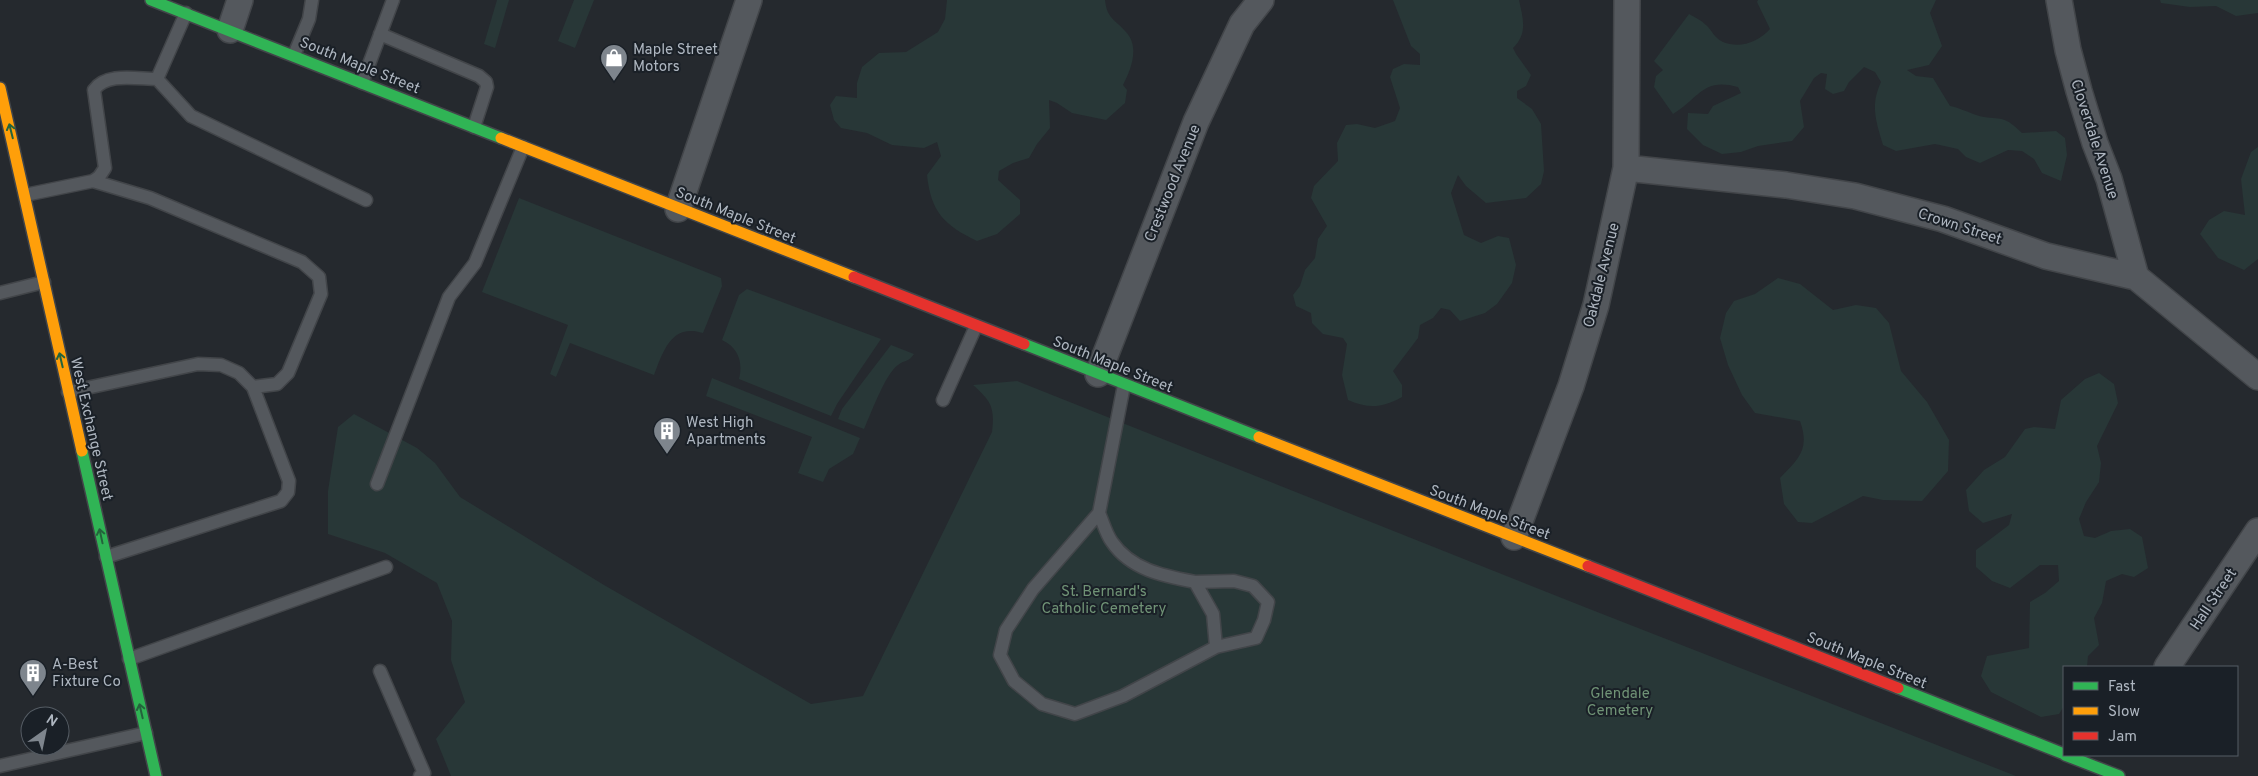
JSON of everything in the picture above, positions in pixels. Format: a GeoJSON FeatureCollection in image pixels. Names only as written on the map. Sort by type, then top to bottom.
{"type":"FeatureCollection","features":[{"type":"Feature","properties":{"kind":"main road","name":"South Maple Street"},"geometry":{"type":"LineString","coordinates":[[151,0],[1124,385],[2063,753]]}},
{"type":"Feature","properties":{"kind":"main road","name":"West Exchange Street"},"geometry":{"type":"LineString","coordinates":[[0,88],[156,776]]}},
{"type":"Feature","properties":{"kind":"main road","name":"South Maple Street"},"geometry":{"type":"LineString","coordinates":[[2072,756],[2113,767]]}},
{"type":"Feature","properties":{"kind":"street"},"geometry":{"type":"LineString","coordinates":[[230,30],[240,0]]}},
{"type":"Feature","properties":{"kind":"street"},"geometry":{"type":"LineString","coordinates":[[678,209],[749,0]]}},
{"type":"Feature","properties":{"kind":"street"},"geometry":{"type":"LineString","coordinates":[[1240,0],[1242,24]]}},
{"type":"Feature","properties":{"kind":"street","name":"Crestwood Avenue"},"geometry":{"type":"LineString","coordinates":[[1098,374],[1196,122],[1242,24],[1261,0]]}},
{"type":"Feature","properties":{"kind":"street","name":"Oakdale Avenue"},"geometry":{"type":"LineString","coordinates":[[1514,537],[1571,386],[1596,305],[1626,168],[1627,0]]}},
{"type":"Feature","properties":{"kind":"street","name":"Cloverdale Avenue"},"geometry":{"type":"LineString","coordinates":[[2060,0],[2068,50],[2079,91],[2095,144],[2109,179],[2136,277]]}},
{"type":"Feature","properties":{"kind":"street","name":"Crown Street"},"geometry":{"type":"LineString","coordinates":[[1626,168],[1786,186],[1855,196],[1943,218],[2046,256],[2136,277],[2258,377]]}},
{"type":"Feature","properties":{"kind":"street","name":"Hall Street"},"geometry":{"type":"LineString","coordinates":[[2168,666],[2258,531]]}},
{"type":"Feature","properties":{"kind":"lane"},"geometry":{"type":"LineString","coordinates":[[294,55],[309,19],[312,0]]}},
{"type":"Feature","properties":{"kind":"lane"},"geometry":{"type":"LineString","coordinates":[[362,83],[393,0]]}},
{"type":"Feature","properties":{"kind":"lane"},"geometry":{"type":"LineString","coordinates":[[157,79],[186,13]]}},
{"type":"Feature","properties":{"kind":"lane"},"geometry":{"type":"LineString","coordinates":[[380,34],[479,76],[486,82],[488,87],[474,127]]}},
{"type":"Feature","properties":{"kind":"lane"},"geometry":{"type":"LineString","coordinates":[[93,181],[105,168],[94,90],[99,82],[109,79],[157,79],[191,116],[366,200]]}},
{"type":"Feature","properties":{"kind":"lane"},"geometry":{"type":"LineString","coordinates":[[377,484],[449,297],[476,263],[523,147]]}},
{"type":"Feature","properties":{"kind":"lane"},"geometry":{"type":"LineString","coordinates":[[25,195],[93,181],[142,195],[302,262],[319,277],[321,294],[288,373],[277,384],[253,387]]}},
{"type":"Feature","properties":{"kind":"lane"},"geometry":{"type":"LineString","coordinates":[[0,293],[44,282]]}},
{"type":"Feature","properties":{"kind":"lane"},"geometry":{"type":"LineString","coordinates":[[942,400],[976,326]]}},
{"type":"Feature","properties":{"kind":"lane"},"geometry":{"type":"LineString","coordinates":[[68,392],[198,364],[221,365],[239,372],[253,387],[289,481],[288,492],[281,501],[106,557]]}},
{"type":"Feature","properties":{"kind":"lane"},"geometry":{"type":"LineString","coordinates":[[1099,513],[1112,542],[1132,562],[1156,574],[1195,582],[1234,581],[1253,586],[1268,602],[1264,620],[1256,638],[1216,647],[1203,656],[1123,696],[1075,714],[1042,704],[1014,681],[1000,655],[1006,630],[1033,589],[1099,513],[1124,385]]}},
{"type":"Feature","properties":{"kind":"lane"},"geometry":{"type":"LineString","coordinates":[[129,659],[386,567]]}},
{"type":"Feature","properties":{"kind":"lane"},"geometry":{"type":"LineString","coordinates":[[1195,582],[1213,614],[1216,647]]}},
{"type":"Feature","properties":{"kind":"lane"},"geometry":{"type":"LineString","coordinates":[[380,671],[424,773],[420,776]]}},
{"type":"Feature","properties":{"kind":"lane"},"geometry":{"type":"LineString","coordinates":[[0,766],[146,733]]}},
{"type":"Feature","properties":{"kind":"green space"},"geometry":{"type":"Polygon","coordinates":[[[497,0],[509,0],[495,48],[484,44],[497,0]]]}},
{"type":"Feature","properties":{"kind":"green space"},"geometry":{"type":"Polygon","coordinates":[[[574,0],[594,0],[575,48],[558,41],[574,0]]]}},
{"type":"Feature","properties":{"kind":"green space"},"geometry":{"type":"Polygon","coordinates":[[[947,0],[1105,0],[1110,15],[1126,32],[1133,44],[1133,58],[1123,85],[1127,90],[1125,103],[1106,120],[1072,113],[1049,100],[1050,128],[1029,158],[1013,163],[999,171],[998,180],[1020,200],[1020,214],[997,234],[977,241],[948,223],[941,216],[932,199],[927,175],[941,156],[937,142],[924,148],[892,145],[867,133],[841,128],[834,120],[830,105],[836,96],[857,98],[857,83],[862,67],[879,53],[906,52],[938,32],[945,19],[947,0]]]}},
{"type":"Feature","properties":{"kind":"green space"},"geometry":{"type":"Polygon","coordinates":[[[1393,0],[1519,0],[1523,31],[1513,48],[1531,75],[1526,86],[1517,91],[1517,98],[1532,109],[1541,124],[1544,171],[1541,184],[1526,198],[1486,203],[1466,186],[1458,175],[1451,193],[1464,235],[1481,243],[1498,236],[1509,238],[1516,265],[1512,283],[1497,304],[1485,313],[1460,321],[1450,310],[1441,308],[1433,318],[1420,325],[1418,338],[1393,371],[1402,385],[1402,397],[1382,405],[1369,406],[1348,400],[1342,375],[1347,344],[1343,338],[1323,334],[1312,323],[1311,313],[1296,306],[1293,295],[1300,286],[1305,270],[1315,258],[1318,239],[1327,226],[1311,198],[1314,186],[1338,161],[1337,143],[1346,125],[1357,124],[1375,128],[1395,121],[1400,108],[1390,77],[1393,69],[1404,64],[1420,65],[1420,54],[1411,46],[1393,0]]]}},
{"type":"Feature","properties":{"kind":"green space"},"geometry":{"type":"Polygon","coordinates":[[[1758,0],[1936,0],[1930,13],[1942,46],[1929,65],[1907,70],[1916,76],[1933,78],[1950,106],[1976,115],[2005,120],[2022,133],[2056,131],[2065,138],[2067,155],[2061,181],[2042,173],[2034,159],[2022,151],[2008,150],[1980,163],[1966,157],[1958,149],[1935,144],[1896,151],[1883,145],[1875,114],[1876,99],[1881,82],[1875,72],[1864,67],[1849,82],[1844,91],[1833,94],[1825,89],[1827,74],[1821,73],[1814,78],[1800,101],[1804,127],[1792,141],[1758,146],[1741,152],[1722,154],[1703,145],[1687,129],[1688,113],[1708,114],[1713,106],[1741,93],[1738,87],[1717,85],[1709,87],[1673,114],[1654,87],[1656,76],[1663,70],[1654,61],[1689,14],[1704,23],[1723,42],[1736,45],[1760,38],[1770,29],[1757,2],[1758,0]]]}},
{"type":"Feature","properties":{"kind":"green space"},"geometry":{"type":"Polygon","coordinates":[[[2160,0],[2258,0],[2258,13],[2236,16],[2216,6],[2190,7],[2161,3],[2160,0]]]}},
{"type":"Feature","properties":{"kind":"green space"},"geometry":{"type":"Polygon","coordinates":[[[2258,147],[2258,259],[2244,270],[2218,258],[2200,234],[2209,220],[2224,211],[2245,215],[2241,179],[2251,152],[2258,147]]]}},
{"type":"Feature","properties":{"kind":"green space"},"geometry":{"type":"Polygon","coordinates":[[[519,198],[721,278],[722,286],[703,333],[683,332],[676,336],[665,349],[654,375],[570,343],[556,377],[550,374],[568,325],[482,292],[519,198]]]}},
{"type":"Feature","properties":{"kind":"green space"},"geometry":{"type":"Polygon","coordinates":[[[1778,278],[1800,284],[1833,310],[1856,305],[1876,308],[1889,323],[1901,371],[1927,402],[1949,440],[1948,471],[1922,501],[1883,500],[1863,496],[1812,523],[1798,522],[1784,504],[1780,478],[1793,465],[1801,453],[1804,439],[1800,421],[1755,413],[1742,395],[1728,365],[1720,338],[1726,313],[1734,301],[1755,294],[1778,278]]]}},
{"type":"Feature","properties":{"kind":"green space"},"geometry":{"type":"Polygon","coordinates":[[[747,289],[881,339],[837,404],[831,416],[739,379],[740,362],[738,356],[728,343],[722,340],[739,295],[747,289]]]}},
{"type":"Feature","properties":{"kind":"green space"},"geometry":{"type":"Polygon","coordinates":[[[891,345],[914,354],[898,365],[888,377],[864,429],[838,419],[842,409],[891,345]]]}},
{"type":"Feature","properties":{"kind":"green space"},"geometry":{"type":"Polygon","coordinates":[[[2099,373],[2114,384],[2118,403],[2097,446],[2101,463],[2099,482],[2086,502],[2079,519],[2084,536],[2095,538],[2111,531],[2130,529],[2142,537],[2148,568],[2134,577],[2122,574],[2106,581],[2102,603],[2094,618],[2099,645],[2088,656],[2087,666],[2063,666],[2063,708],[2059,714],[2041,717],[1991,692],[1981,676],[1987,656],[2029,648],[2030,602],[2045,593],[2059,581],[2058,565],[2040,565],[2010,588],[1992,581],[1976,567],[1976,550],[2009,525],[2012,514],[1983,523],[1969,511],[1966,490],[1984,470],[2005,457],[2025,429],[2034,427],[2055,429],[2061,400],[2085,379],[2099,373]]]}},
{"type":"Feature","properties":{"kind":"green space"},"geometry":{"type":"Polygon","coordinates":[[[712,378],[860,438],[853,454],[829,469],[823,482],[798,473],[812,437],[706,396],[712,378]]]}},
{"type":"Feature","properties":{"kind":"green space"},"geometry":{"type":"Polygon","coordinates":[[[1017,381],[1587,608],[2016,776],[451,776],[436,739],[465,702],[451,660],[452,621],[437,583],[385,553],[328,534],[328,491],[338,427],[354,414],[417,448],[435,463],[460,497],[604,585],[811,704],[863,696],[992,432],[993,416],[988,400],[973,385],[1017,381]]]}},
{"type":"Feature","properties":{"kind":"traffic: fast"},"geometry":{"type":"LineString","coordinates":[[151,0],[501,138]]}},
{"type":"Feature","properties":{"kind":"traffic: fast"},"geometry":{"type":"LineString","coordinates":[[1024,344],[1259,437]]}},
{"type":"Feature","properties":{"kind":"traffic: fast"},"geometry":{"type":"LineString","coordinates":[[82,451],[156,776]]}},
{"type":"Feature","properties":{"kind":"traffic: fast"},"geometry":{"type":"LineString","coordinates":[[1898,688],[2063,754]]}},
{"type":"Feature","properties":{"kind":"traffic: fast"},"geometry":{"type":"LineString","coordinates":[[2068,756],[2119,776]]}},
{"type":"Feature","properties":{"kind":"traffic: slow"},"geometry":{"type":"LineString","coordinates":[[0,88],[82,451]]}},
{"type":"Feature","properties":{"kind":"traffic: slow"},"geometry":{"type":"LineString","coordinates":[[501,138],[854,277]]}},
{"type":"Feature","properties":{"kind":"traffic: slow"},"geometry":{"type":"LineString","coordinates":[[1259,437],[1588,566]]}},
{"type":"Feature","properties":{"kind":"traffic: jam"},"geometry":{"type":"LineString","coordinates":[[854,277],[1024,344]]}},
{"type":"Feature","properties":{"kind":"traffic: jam"},"geometry":{"type":"LineString","coordinates":[[1588,566],[1898,688]]}},
{"type":"Feature","properties":{"kind":"place","name":"Maple Street Motors"},"geometry":{"type":"Point","coordinates":[614,82]}},
{"type":"Feature","properties":{"kind":"place","name":"West High Apartments"},"geometry":{"type":"Point","coordinates":[667,455]}},
{"type":"Feature","properties":{"kind":"place","name":"A-Best Fixture Co"},"geometry":{"type":"Point","coordinates":[33,697]}},
{"type":"Feature","properties":{"kind":"park label","name":"St. Bernard's Catholic Cemetery"},"geometry":{"type":"Point","coordinates":[1104,600]}},
{"type":"Feature","properties":{"kind":"park label","name":"Glendale Cemetery"},"geometry":{"type":"Point","coordinates":[1620,702]}}]}
